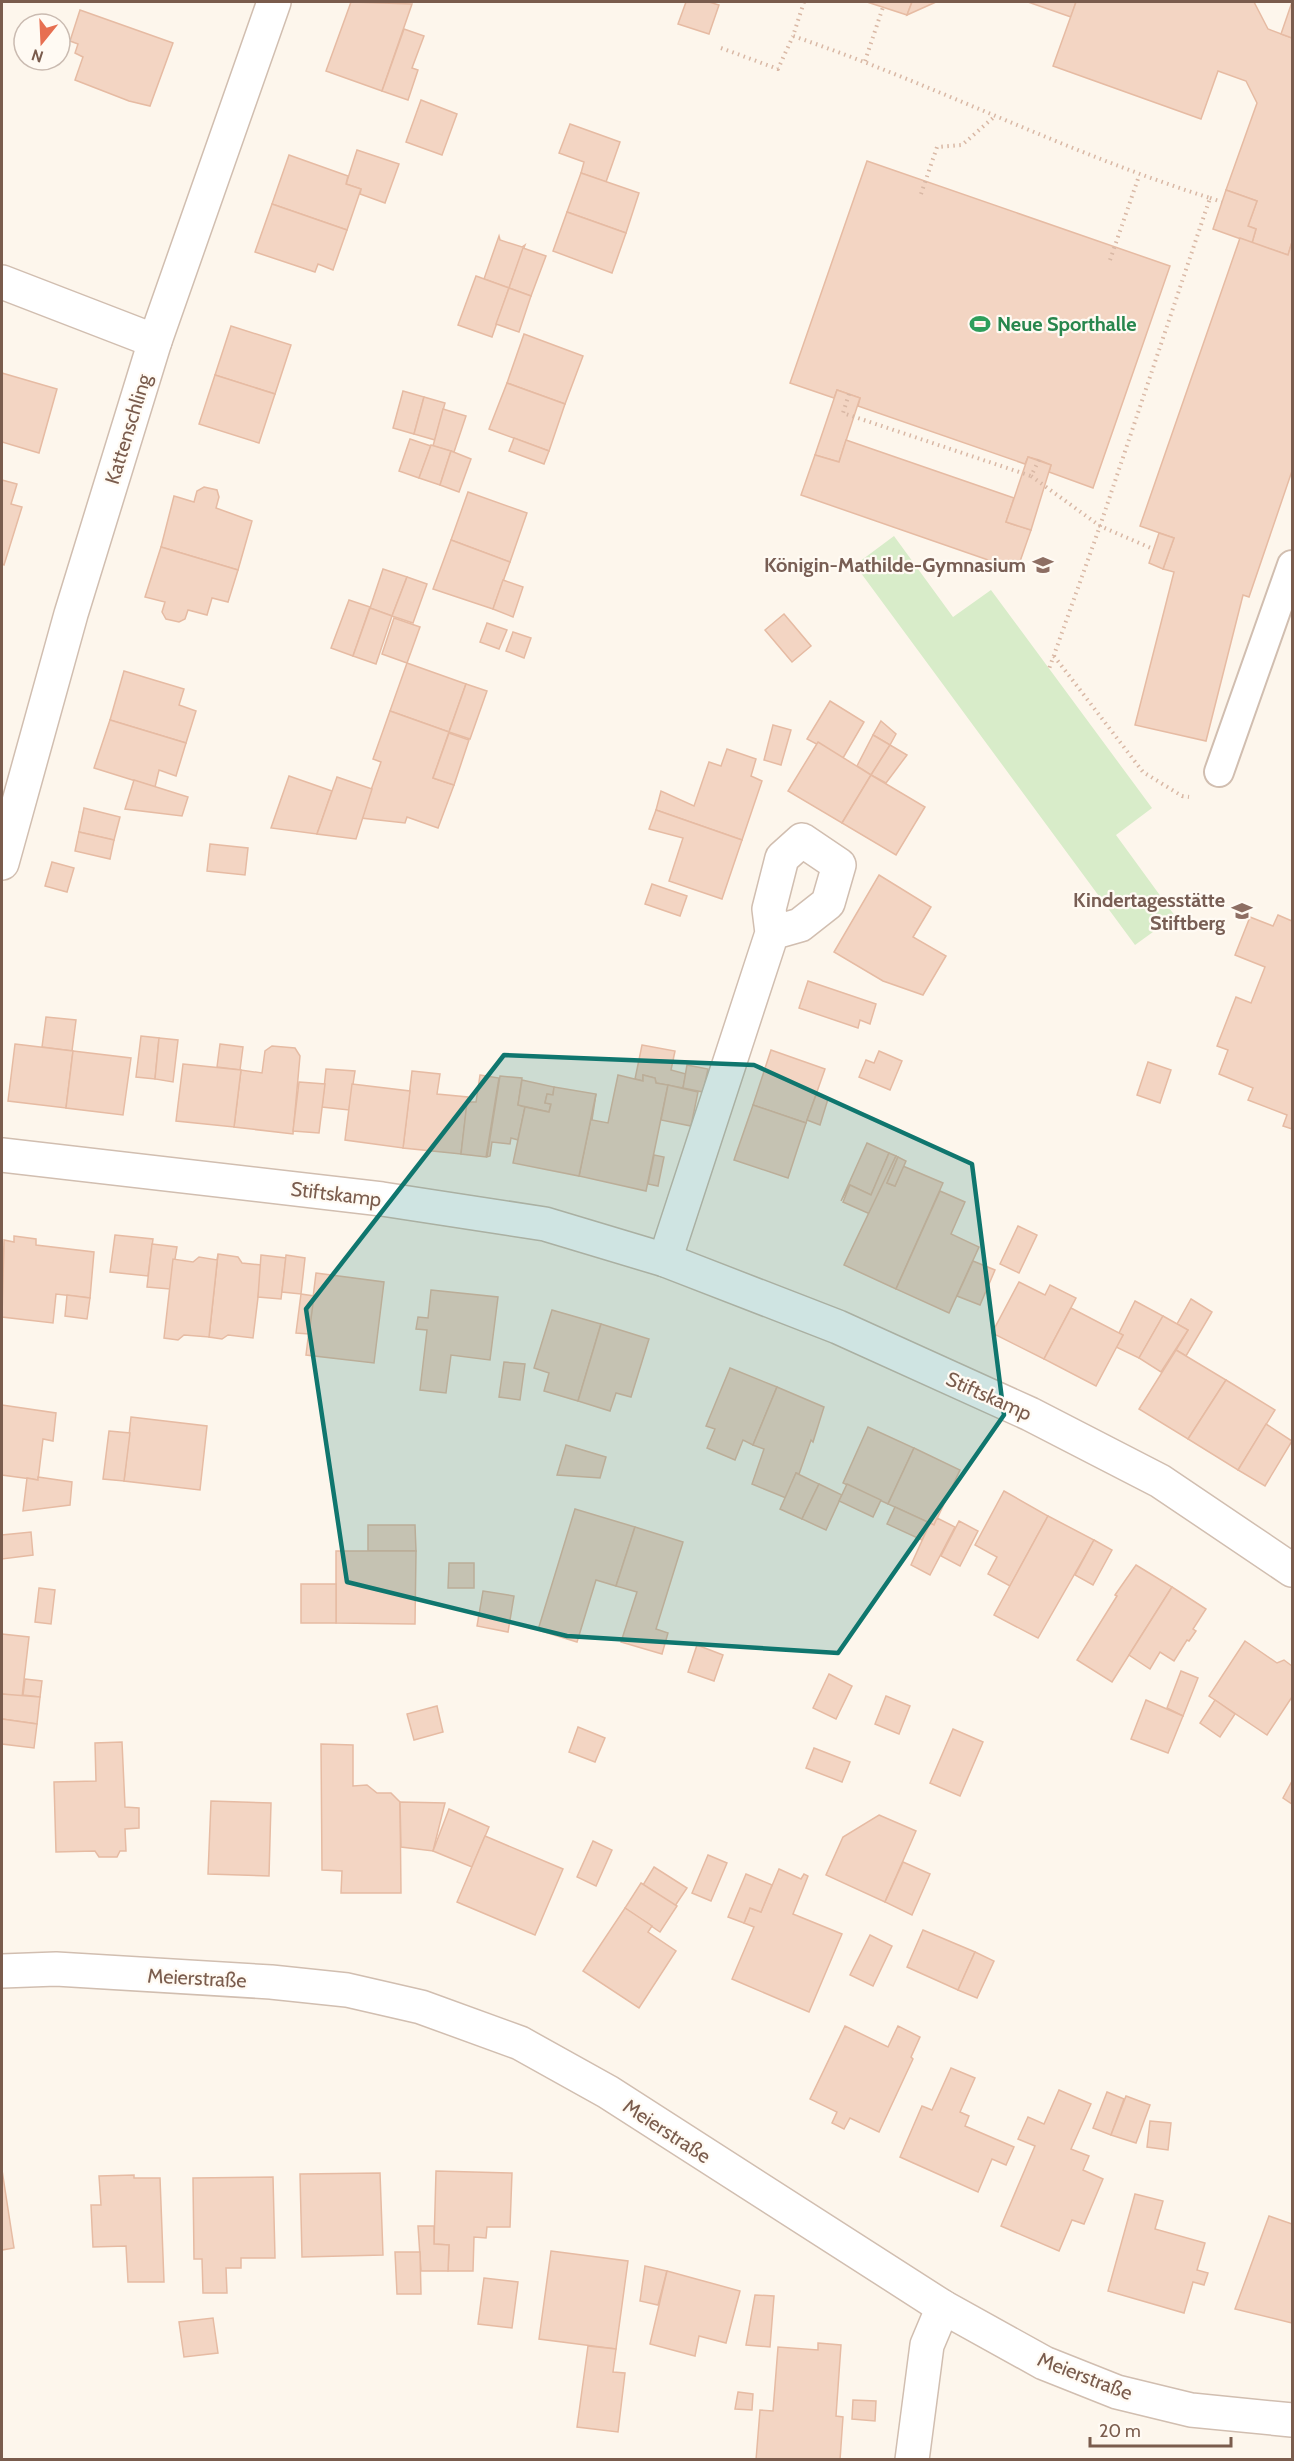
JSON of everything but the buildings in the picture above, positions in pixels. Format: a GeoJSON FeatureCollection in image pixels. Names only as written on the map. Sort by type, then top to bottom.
{"type":"FeatureCollection","features":[{"type":"Feature","properties":{"kind":"street","name":"Kattenschling"},"geometry":{"type":"LineString","coordinates":[[2,863],[71,614],[155,341],[274,2]]}},
{"type":"Feature","properties":{"kind":"street"},"geometry":{"type":"LineString","coordinates":[[2,282],[155,341]]}},
{"type":"Feature","properties":{"kind":"street"},"geometry":{"type":"LineString","coordinates":[[665,1260],[772,933]]}},
{"type":"Feature","properties":{"kind":"street","name":"Stiftskamp"},"geometry":{"type":"LineString","coordinates":[[2,1155],[382,1199],[545,1224],[665,1260],[838,1327],[1030,1414],[1160,1481],[1293,1570]]}},
{"type":"Feature","properties":{"kind":"street","name":"Meierstraße"},"geometry":{"type":"LineString","coordinates":[[2,1971],[56,1969],[271,1982],[347,1990],[421,2007],[520,2043],[608,2092],[943,2307],[1044,2363],[1117,2392],[1191,2410],[1293,2420]]}},
{"type":"Feature","properties":{"kind":"street"},"geometry":{"type":"LineString","coordinates":[[912,2460],[927,2345],[943,2307]]}},
{"type":"Feature","properties":{"kind":"lane"},"geometry":{"type":"LineString","coordinates":[[1219,772],[1293,565]]}},
{"type":"Feature","properties":{"kind":"path"},"geometry":{"type":"LineString","coordinates":[[721,48],[778,69],[793,36],[804,2]]}},
{"type":"Feature","properties":{"kind":"path"},"geometry":{"type":"LineString","coordinates":[[865,61],[883,7]]}},
{"type":"Feature","properties":{"kind":"path"},"geometry":{"type":"LineString","coordinates":[[793,36],[865,61],[1139,176],[1222,202]]}},
{"type":"Feature","properties":{"kind":"path"},"geometry":{"type":"LineString","coordinates":[[921,194],[937,147],[962,145],[994,117]]}},
{"type":"Feature","properties":{"kind":"path"},"geometry":{"type":"LineString","coordinates":[[1110,260],[1139,176]]}},
{"type":"Feature","properties":{"kind":"path"},"geometry":{"type":"LineString","coordinates":[[1049,669],[1100,526],[1210,198]]}},
{"type":"Feature","properties":{"kind":"path"},"geometry":{"type":"LineString","coordinates":[[849,394],[843,413],[1031,476],[1100,526],[1153,549]]}},
{"type":"Feature","properties":{"kind":"path"},"geometry":{"type":"LineString","coordinates":[[1031,476],[1039,460]]}},
{"type":"Feature","properties":{"kind":"path"},"geometry":{"type":"LineString","coordinates":[[1054,656],[1143,772],[1182,796],[1199,798],[1214,790],[1219,772]]}},
{"type":"Feature","properties":{"kind":"highlighted area"},"geometry":{"type":"Polygon","coordinates":[[[504,1055],[754,1065],[972,1164],[1004,1415],[838,1653],[567,1636],[347,1582],[306,1309],[504,1055]]]}},
{"type":"Feature","properties":{"kind":"green space"},"geometry":{"type":"Polygon","coordinates":[[[894,536],[953,617],[991,590],[1152,808],[1116,835],[1175,916],[1135,945],[855,565],[894,536]]]}},
{"type":"Feature","properties":{"kind":"place","name":"Neue Sporthalle"},"geometry":{"type":"Point","coordinates":[980,324]}},
{"type":"Feature","properties":{"kind":"place","name":"Königin-Mathilde-Gymnasium"},"geometry":{"type":"Point","coordinates":[1043,565]}},
{"type":"Feature","properties":{"kind":"place","name":"Kindertagesstätte Stiftberg"},"geometry":{"type":"Point","coordinates":[1242,911]}}]}
